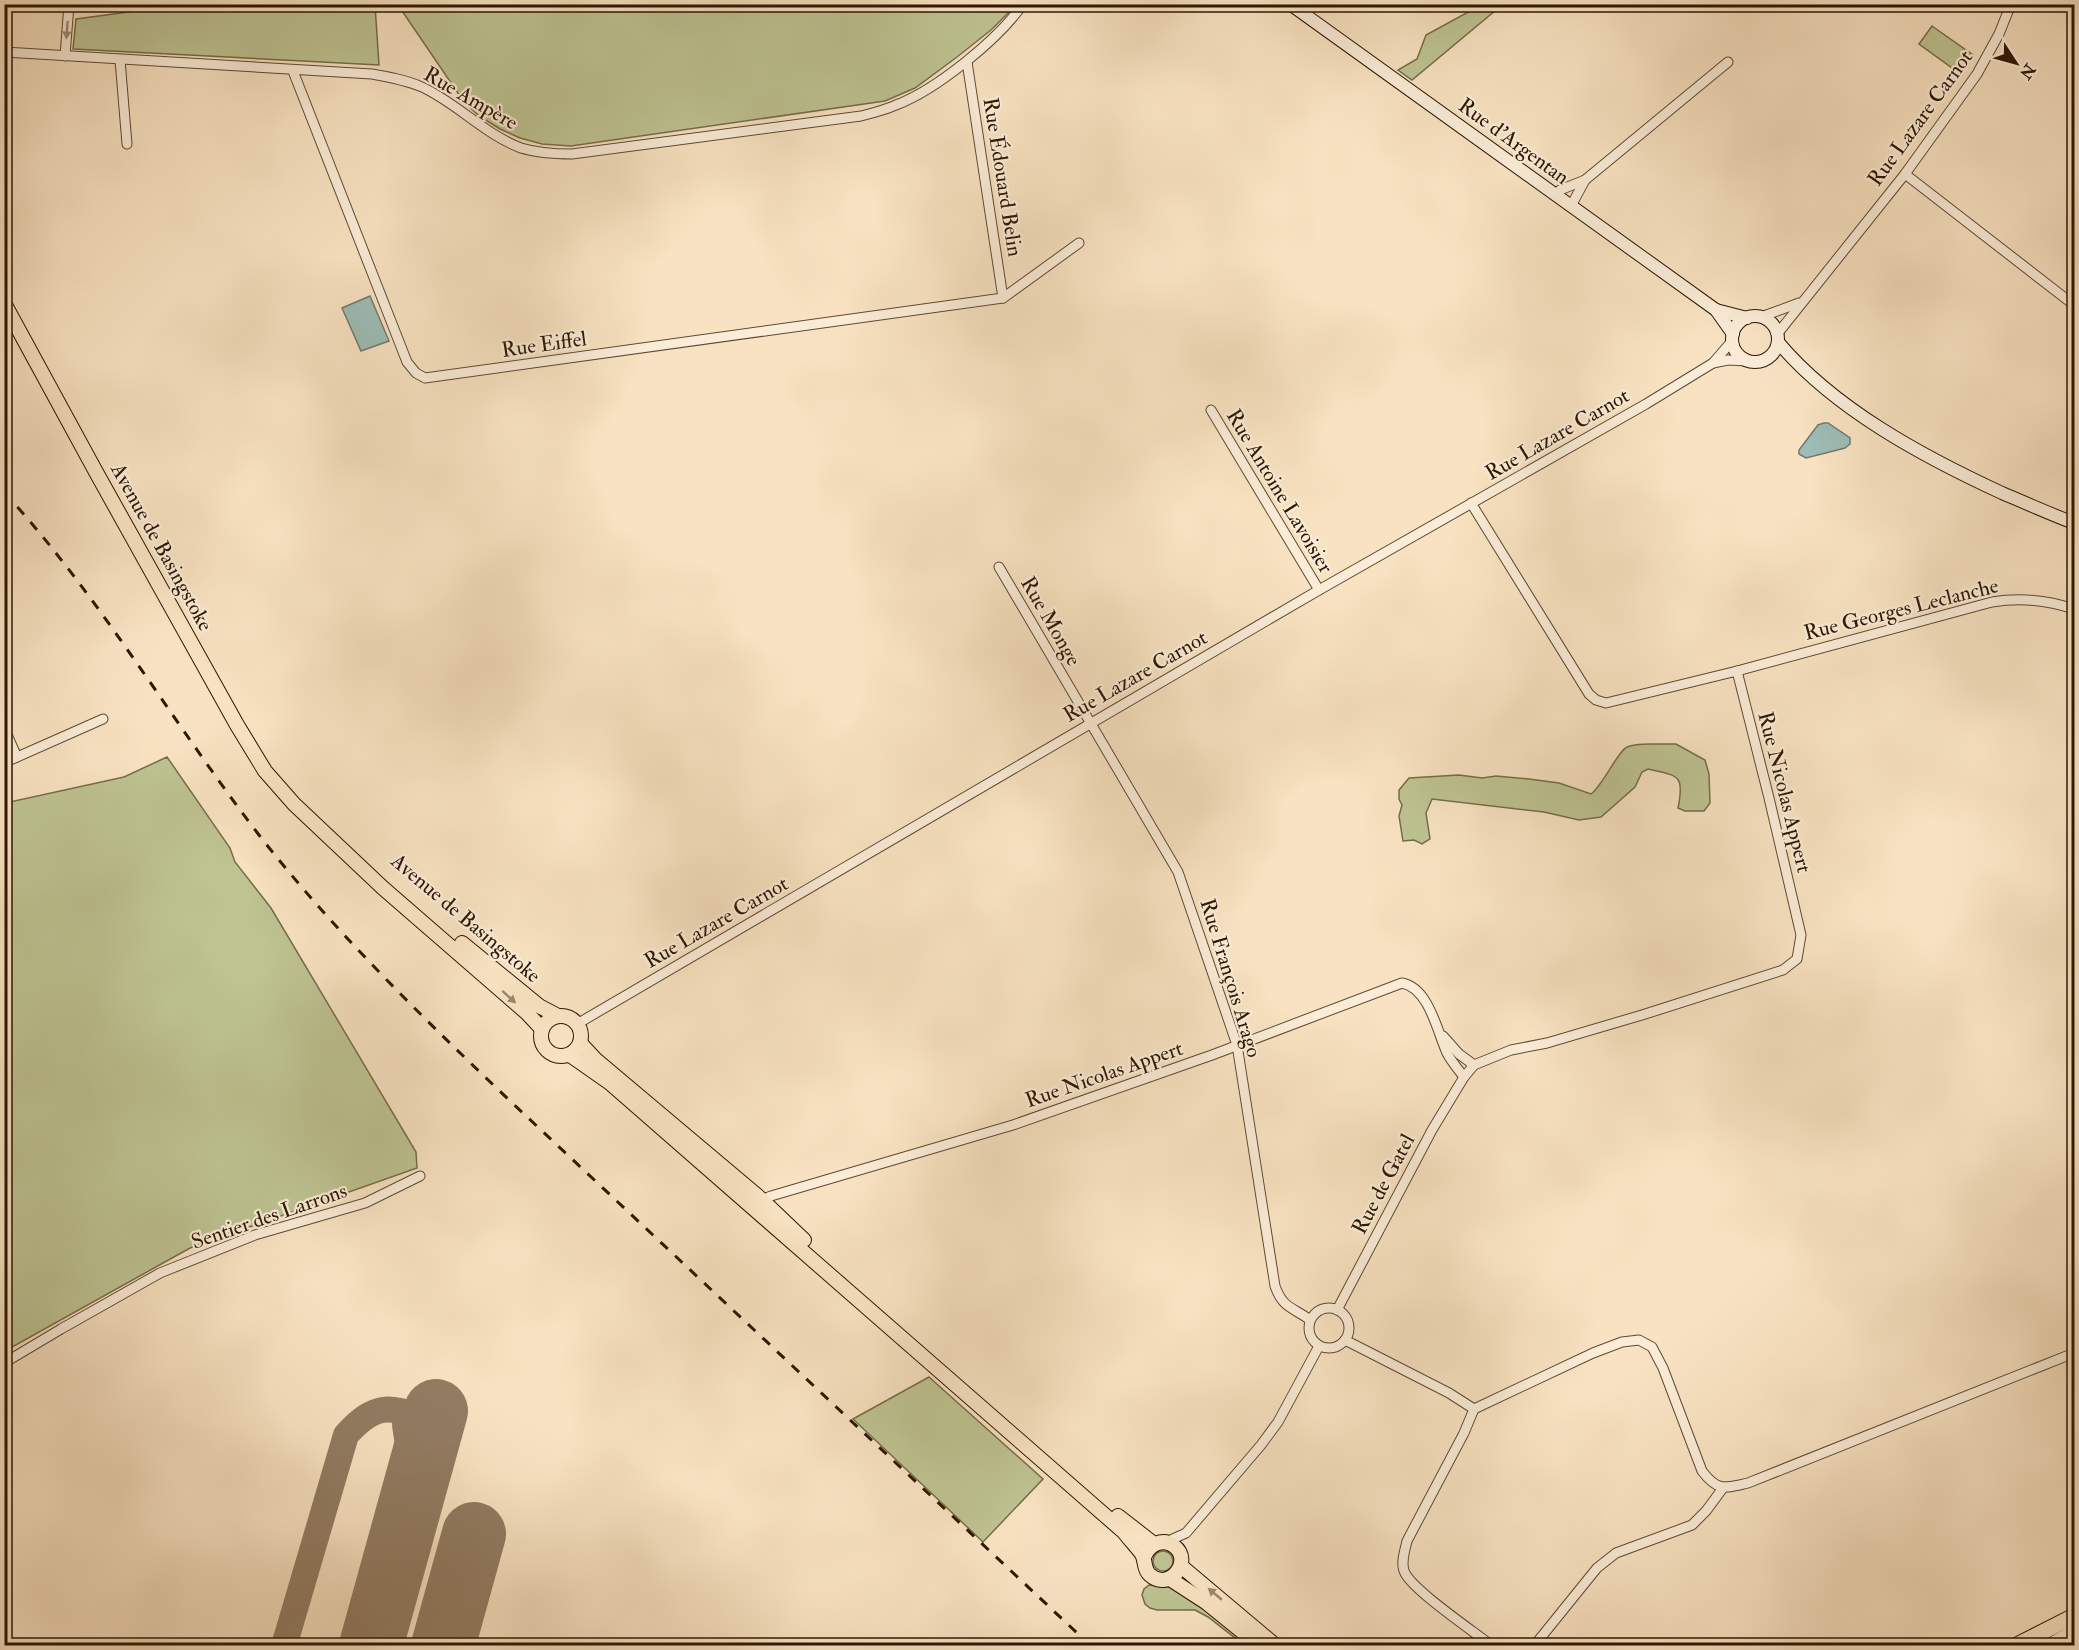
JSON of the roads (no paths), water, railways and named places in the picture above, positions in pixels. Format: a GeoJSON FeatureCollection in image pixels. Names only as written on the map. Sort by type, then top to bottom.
{"type":"FeatureCollection","features":[{"type":"Feature","properties":{"kind":"highway"},"geometry":{"type":"LineString","coordinates":[[2010,1646],[2074,1616]]}},
{"type":"Feature","properties":{"kind":"highway"},"geometry":{"type":"LineString","coordinates":[[2050,1646],[2074,1632]]}},
{"type":"Feature","properties":{"kind":"main road","name":"Rue d'Argentan"},"geometry":{"type":"LineString","coordinates":[[1290,4],[1716,309],[1747,318]]}},
{"type":"Feature","properties":{"kind":"main road","name":"Avenue de Basingstoke"},"geometry":{"type":"LineString","coordinates":[[4,303],[237,725],[265,771],[294,804],[383,888],[527,1013],[542,1029]]}},
{"type":"Feature","properties":{"kind":"main road","name":"Rue d'Argentan"},"geometry":{"type":"LineString","coordinates":[[1716,309],[1733,338]]}},
{"type":"Feature","properties":{"kind":"main road"},"geometry":{"type":"LineString","coordinates":[[1802,368],[1778,358],[1747,361],[1735,350],[1733,338],[1738,324],[1747,318],[1761,317],[1772,323],[1778,338],[1802,368],[1840,400],[1922,453],[1976,481],[2074,523]]}},
{"type":"Feature","properties":{"kind":"main road"},"geometry":{"type":"LineString","coordinates":[[1770,357],[1776,351],[1778,338]]}},
{"type":"Feature","properties":{"kind":"main road","name":"Avenue de Basingstoke"},"geometry":{"type":"LineString","coordinates":[[294,804],[539,1006],[558,1016]]}},
{"type":"Feature","properties":{"kind":"main road"},"geometry":{"type":"LineString","coordinates":[[570,1055],[580,1044],[582,1037],[578,1024],[569,1017],[558,1016],[548,1020],[542,1029],[541,1036],[545,1049],[556,1056],[570,1055],[610,1083],[757,1203]]}},
{"type":"Feature","properties":{"kind":"main road"},"geometry":{"type":"LineString","coordinates":[[580,1044],[1124,1532],[1144,1557]]}},
{"type":"Feature","properties":{"kind":"main road"},"geometry":{"type":"LineString","coordinates":[[825,1265],[1104,1503],[1160,1543],[1174,1546],[1181,1560],[1276,1646]]}},
{"type":"Feature","properties":{"kind":"main road"},"geometry":{"type":"LineString","coordinates":[[1160,1543],[1146,1552],[1144,1557],[1145,1567],[1150,1575],[1159,1580],[1170,1579],[1175,1575],[1181,1560]]}},
{"type":"Feature","properties":{"kind":"main road"},"geometry":{"type":"LineString","coordinates":[[1170,1579],[1207,1603],[1260,1646]]}},
{"type":"Feature","properties":{"kind":"street"},"geometry":{"type":"LineString","coordinates":[[65,56],[69,4]]}},
{"type":"Feature","properties":{"kind":"street","name":"Rue Ampère"},"geometry":{"type":"LineString","coordinates":[[4,52],[372,74],[403,80],[432,92],[490,132],[522,148],[551,154],[572,154],[861,116],[898,105],[967,62],[1016,15],[1023,4]]}},
{"type":"Feature","properties":{"kind":"street","name":"Rue Lazare Carnot"},"geometry":{"type":"LineString","coordinates":[[1778,338],[1802,302],[1905,174],[1977,74],[1999,34],[2011,4]]}},
{"type":"Feature","properties":{"kind":"street"},"geometry":{"type":"LineString","coordinates":[[120,60],[127,144]]}},
{"type":"Feature","properties":{"kind":"street","name":"Rue Édouard Belin"},"geometry":{"type":"LineString","coordinates":[[967,62],[1003,298]]}},
{"type":"Feature","properties":{"kind":"street"},"geometry":{"type":"LineString","coordinates":[[1556,196],[1560,190],[1585,180],[1728,62]]}},
{"type":"Feature","properties":{"kind":"street","name":"Rue Eiffel"},"geometry":{"type":"LineString","coordinates":[[293,70],[407,362],[425,378],[1003,298]]}},
{"type":"Feature","properties":{"kind":"street"},"geometry":{"type":"LineString","coordinates":[[1905,174],[2074,305]]}},
{"type":"Feature","properties":{"kind":"street"},"geometry":{"type":"LineString","coordinates":[[1571,206],[1585,180]]}},
{"type":"Feature","properties":{"kind":"street"},"geometry":{"type":"LineString","coordinates":[[1003,298],[1079,243]]}},
{"type":"Feature","properties":{"kind":"street"},"geometry":{"type":"LineString","coordinates":[[1761,317],[1802,302]]}},
{"type":"Feature","properties":{"kind":"street","name":"Rue Lazare Carnot"},"geometry":{"type":"LineString","coordinates":[[578,1024],[1319,590],[1646,404],[1713,363],[1733,338]]}},
{"type":"Feature","properties":{"kind":"street","name":"Rue Lazare Carnot"},"geometry":{"type":"LineString","coordinates":[[1713,363],[1728,360],[1747,361]]}},
{"type":"Feature","properties":{"kind":"street","name":"Rue Antoine Lavoisier"},"geometry":{"type":"LineString","coordinates":[[1211,410],[1319,590]]}},
{"type":"Feature","properties":{"kind":"street"},"geometry":{"type":"LineString","coordinates":[[1471,503],[1589,694],[1596,700],[1606,703],[1737,671]]}},
{"type":"Feature","properties":{"kind":"street","name":"Rue Monge"},"geometry":{"type":"LineString","coordinates":[[999,567],[1091,724]]}},
{"type":"Feature","properties":{"kind":"street","name":"Rue Georges Leclanche"},"geometry":{"type":"LineString","coordinates":[[1737,671],[1992,602],[2012,599],[2034,600],[2074,609]]}},
{"type":"Feature","properties":{"kind":"street","name":"Rue Nicolas Appert"},"geometry":{"type":"LineString","coordinates":[[757,1203],[979,1136],[1237,1045],[1402,982],[1411,984],[1419,992],[1440,1031],[1448,1054],[1464,1077],[1474,1065],[1501,1054],[1641,1016],[1784,970],[1797,959],[1801,936],[1737,671]]}},
{"type":"Feature","properties":{"kind":"street"},"geometry":{"type":"LineString","coordinates":[[4,761],[103,719]]}},
{"type":"Feature","properties":{"kind":"street","name":"Rue François Arago"},"geometry":{"type":"LineString","coordinates":[[1091,724],[1178,872],[1237,1045],[1275,1286],[1284,1304],[1311,1320]]}},
{"type":"Feature","properties":{"kind":"street"},"geometry":{"type":"LineString","coordinates":[[4,728],[18,757]]}},
{"type":"Feature","properties":{"kind":"street","name":"Rue Nicolas Appert"},"geometry":{"type":"LineString","coordinates":[[1440,1031],[1459,1054],[1474,1065]]}},
{"type":"Feature","properties":{"kind":"street","name":"Rue de Gatel"},"geometry":{"type":"LineString","coordinates":[[1337,1310],[1432,1130],[1464,1077]]}},
{"type":"Feature","properties":{"kind":"street","name":"Sentier des Larrons"},"geometry":{"type":"LineString","coordinates":[[4,1363],[160,1273],[255,1235],[365,1203],[420,1176]]}},
{"type":"Feature","properties":{"kind":"street"},"geometry":{"type":"LineString","coordinates":[[1325,1308],[1337,1310],[1346,1317],[1349,1325],[1346,1340],[1340,1346],[1332,1349],[1319,1346],[1308,1333],[1311,1320],[1317,1311],[1325,1308]]}},
{"type":"Feature","properties":{"kind":"street"},"geometry":{"type":"LineString","coordinates":[[1346,1340],[1449,1393],[1474,1409]]}},
{"type":"Feature","properties":{"kind":"street"},"geometry":{"type":"LineString","coordinates":[[1492,1646],[1416,1587],[1404,1572],[1403,1557],[1407,1541],[1464,1433],[1474,1409],[1593,1353],[1622,1342],[1639,1340],[1652,1347],[1663,1368],[1702,1471],[1711,1482],[1723,1488]]}},
{"type":"Feature","properties":{"kind":"street"},"geometry":{"type":"LineString","coordinates":[[1181,1560],[1186,1533],[1278,1422],[1319,1346]]}},
{"type":"Feature","properties":{"kind":"street"},"geometry":{"type":"LineString","coordinates":[[1534,1646],[1597,1568],[1616,1553],[1692,1525],[1723,1488],[1759,1479],[2074,1353]]}},
{"type":"Feature","properties":{"kind":"street"},"geometry":{"type":"LineString","coordinates":[[1160,1543],[1186,1533]]}},
{"type":"Feature","properties":{"kind":"water"},"geometry":{"type":"Polygon","coordinates":[[[370,296],[389,341],[361,351],[342,308],[370,296]]]}},
{"type":"Feature","properties":{"kind":"water"},"geometry":{"type":"Polygon","coordinates":[[[1828,423],[1850,438],[1850,444],[1845,448],[1806,458],[1799,454],[1799,450],[1818,425],[1828,423]]]}},
{"type":"Feature","properties":{"kind":"railway"},"geometry":{"type":"LineString","coordinates":[[4,492],[73,574],[259,835],[348,939],[410,1004],[508,1099],[1091,1646]]}}]}
